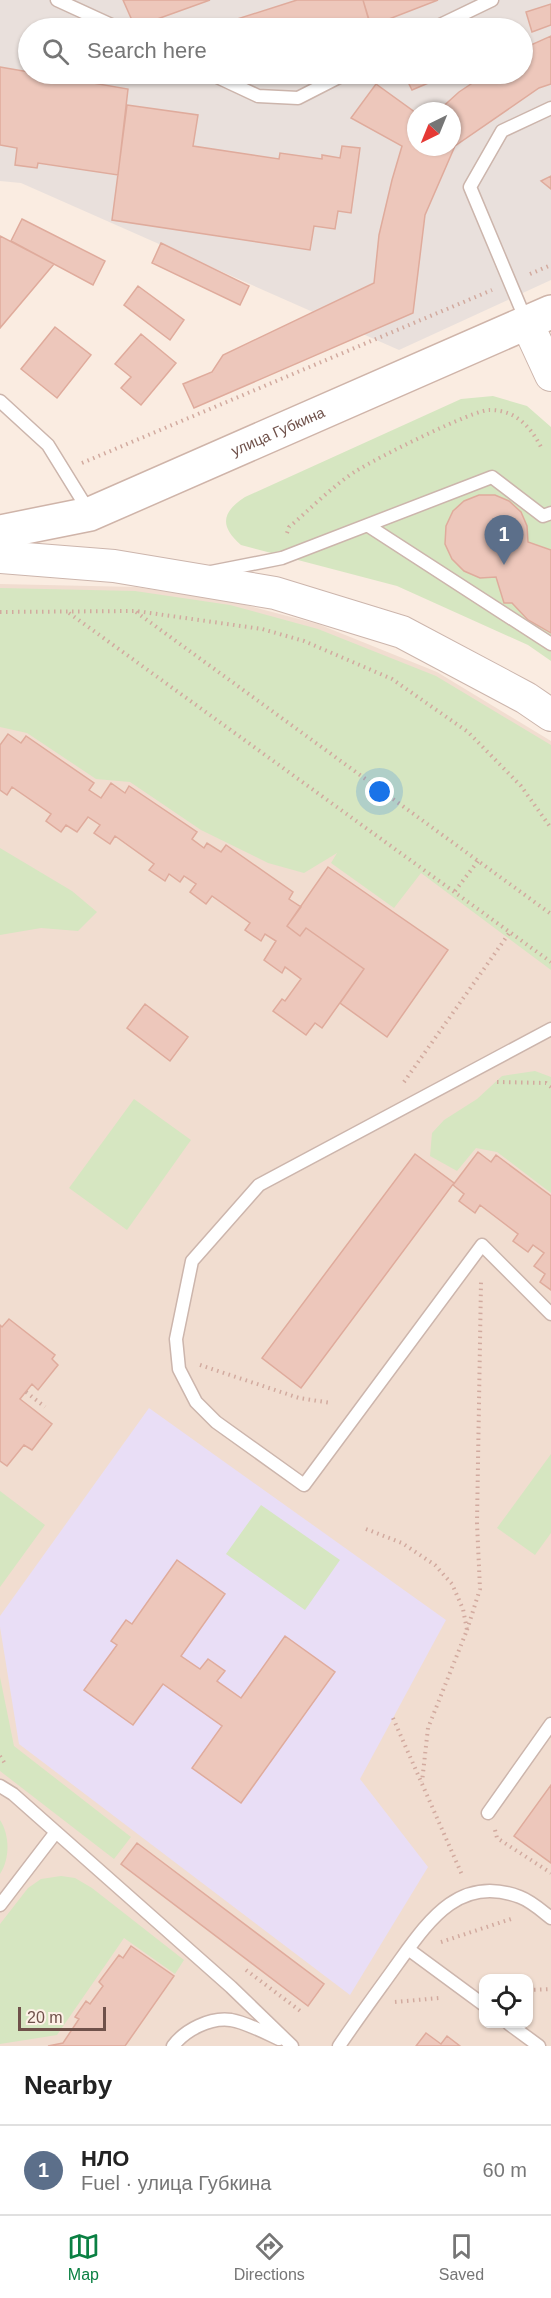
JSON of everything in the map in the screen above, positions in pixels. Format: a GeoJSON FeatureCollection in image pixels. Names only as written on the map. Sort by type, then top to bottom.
{"type":"FeatureCollection","features":[{"type":"Feature","properties":{"kind":"main road","name":"улица Губкина"},"geometry":{"type":"LineString","coordinates":[[0,532],[90,514],[539,318]]}},
{"type":"Feature","properties":{"kind":"street"},"geometry":{"type":"LineString","coordinates":[[539,318],[551,375]]}},
{"type":"Feature","properties":{"kind":"street"},"geometry":{"type":"LineString","coordinates":[[0,557],[114,566],[275,593],[402,632],[526,698],[551,715]]}},
{"type":"Feature","properties":{"kind":"lane"},"geometry":{"type":"LineString","coordinates":[[57,0],[96,18]]}},
{"type":"Feature","properties":{"kind":"lane"},"geometry":{"type":"LineString","coordinates":[[455,18],[492,0]]}},
{"type":"Feature","properties":{"kind":"lane"},"geometry":{"type":"LineString","coordinates":[[232,84],[258,96],[298,98],[325,84]]}},
{"type":"Feature","properties":{"kind":"lane"},"geometry":{"type":"LineString","coordinates":[[539,318],[470,187],[502,131],[551,108]]}},
{"type":"Feature","properties":{"kind":"lane"},"geometry":{"type":"LineString","coordinates":[[0,401],[48,445],[90,514]]}},
{"type":"Feature","properties":{"kind":"lane"},"geometry":{"type":"LineString","coordinates":[[186,577],[282,558],[492,477],[543,516],[551,513]]}},
{"type":"Feature","properties":{"kind":"lane"},"geometry":{"type":"LineString","coordinates":[[367,525],[551,644]]}},
{"type":"Feature","properties":{"kind":"lane"},"geometry":{"type":"LineString","coordinates":[[551,1029],[259,1185],[192,1262],[176,1339],[179,1369],[196,1402],[216,1422],[304,1485],[482,1245],[551,1314]]}},
{"type":"Feature","properties":{"kind":"lane"},"geometry":{"type":"LineString","coordinates":[[491,1818],[551,1724]]}},
{"type":"Feature","properties":{"kind":"lane"},"geometry":{"type":"LineString","coordinates":[[0,1786],[13,1794],[231,1987],[289,2044]]}},
{"type":"Feature","properties":{"kind":"lane"},"geometry":{"type":"LineString","coordinates":[[0,1905],[56,1832]]}},
{"type":"Feature","properties":{"kind":"lane"},"geometry":{"type":"LineString","coordinates":[[339,2046],[424,1928],[446,1905],[470,1894],[489,1891],[521,1897],[546,1914]]}},
{"type":"Feature","properties":{"kind":"lane"},"geometry":{"type":"LineString","coordinates":[[410,1950],[479,2002]]}},
{"type":"Feature","properties":{"kind":"lane"},"geometry":{"type":"LineString","coordinates":[[173,2046],[178,2039],[201,2024],[229,2020],[289,2044]]}},
{"type":"Feature","properties":{"kind":"lane"},"geometry":{"type":"LineString","coordinates":[[514,2028],[539,2046]]}},
{"type":"Feature","properties":{"kind":"path"},"geometry":{"type":"LineString","coordinates":[[79,465],[438,313]]}},
{"type":"Feature","properties":{"kind":"path"},"geometry":{"type":"LineString","coordinates":[[282,558],[289,528],[355,471],[479,410],[506,412],[520,419],[534,432],[542,449]]}},
{"type":"Feature","properties":{"kind":"path"},"geometry":{"type":"LineString","coordinates":[[136,611],[551,914]]}},
{"type":"Feature","properties":{"kind":"path"},"geometry":{"type":"LineString","coordinates":[[0,612],[136,611],[262,629],[304,641],[392,679],[468,732],[521,786],[551,828]]}},
{"type":"Feature","properties":{"kind":"path"},"geometry":{"type":"LineString","coordinates":[[68,613],[551,962]]}},
{"type":"Feature","properties":{"kind":"path"},"geometry":{"type":"LineString","coordinates":[[455,891],[478,861]]}},
{"type":"Feature","properties":{"kind":"path"},"geometry":{"type":"LineString","coordinates":[[404,1082],[510,932]]}},
{"type":"Feature","properties":{"kind":"path"},"geometry":{"type":"LineString","coordinates":[[422,1782],[428,1728],[467,1630],[480,1589],[477,1523],[482,1245]]}},
{"type":"Feature","properties":{"kind":"path"},"geometry":{"type":"LineString","coordinates":[[191,1362],[299,1398],[331,1403]]}},
{"type":"Feature","properties":{"kind":"path"},"geometry":{"type":"LineString","coordinates":[[26,1392],[45,1407]]}},
{"type":"Feature","properties":{"kind":"path"},"geometry":{"type":"LineString","coordinates":[[366,1529],[402,1543],[435,1565],[452,1584],[463,1609],[467,1630]]}},
{"type":"Feature","properties":{"kind":"path"},"geometry":{"type":"LineString","coordinates":[[393,1718],[470,1894]]}},
{"type":"Feature","properties":{"kind":"path"},"geometry":{"type":"LineString","coordinates":[[491,1818],[497,1838],[551,1873]]}},
{"type":"Feature","properties":{"kind":"path"},"geometry":{"type":"LineString","coordinates":[[410,1950],[546,1914]]}},
{"type":"Feature","properties":{"kind":"path"},"geometry":{"type":"LineString","coordinates":[[533,1990],[551,1989]]}},
{"type":"Feature","properties":{"kind":"path"},"geometry":{"type":"LineString","coordinates":[[384,2004],[470,1994]]}},
{"type":"Feature","properties":{"kind":"shaded area"},"geometry":{"type":"Polygon","coordinates":[[[0,0],[551,0],[551,280],[399,350],[21,183],[0,181],[0,0]]]}},
{"type":"Feature","properties":{"kind":"shaded area"},"geometry":{"type":"Polygon","coordinates":[[[0,584],[136,587],[234,602],[318,624],[437,672],[551,741],[551,2046],[0,2046],[0,584]]]}},
{"type":"Feature","properties":{"kind":"shaded area"},"geometry":{"type":"Polygon","coordinates":[[[149,1408],[446,1620],[360,1779],[428,1867],[350,1995],[19,1744],[0,1616],[149,1408]]]}},
{"type":"Feature","properties":{"kind":"green space"},"geometry":{"type":"Polygon","coordinates":[[[493,396],[527,406],[551,427],[551,661],[528,645],[397,586],[241,545],[229,532],[226,520],[228,514],[245,497],[461,399],[493,396]]]}},
{"type":"Feature","properties":{"kind":"green space"},"geometry":{"type":"Polygon","coordinates":[[[0,588],[135,591],[230,605],[318,629],[436,676],[551,745],[551,970],[421,873],[394,908],[331,863],[337,853],[304,873],[268,863],[201,830],[130,782],[96,779],[27,733],[0,727],[0,588]]]}},
{"type":"Feature","properties":{"kind":"green space"},"geometry":{"type":"Polygon","coordinates":[[[0,848],[72,891],[97,912],[78,931],[41,928],[0,935],[0,848]]]}},
{"type":"Feature","properties":{"kind":"green space"},"geometry":{"type":"Polygon","coordinates":[[[535,1071],[551,1077],[551,1193],[497,1152],[476,1148],[457,1171],[430,1156],[432,1133],[444,1120],[477,1099],[502,1076],[535,1071]]]}},
{"type":"Feature","properties":{"kind":"green space"},"geometry":{"type":"Polygon","coordinates":[[[134,1099],[191,1140],[127,1230],[69,1188],[134,1099]]]}},
{"type":"Feature","properties":{"kind":"green space"},"geometry":{"type":"Polygon","coordinates":[[[551,1454],[551,1533],[535,1555],[497,1528],[551,1454]]]}},
{"type":"Feature","properties":{"kind":"green space"},"geometry":{"type":"Polygon","coordinates":[[[0,1491],[45,1525],[0,1587],[0,1491]]]}},
{"type":"Feature","properties":{"kind":"green space"},"geometry":{"type":"Polygon","coordinates":[[[261,1505],[340,1560],[305,1610],[226,1554],[261,1505]]]}},
{"type":"Feature","properties":{"kind":"green space"},"geometry":{"type":"Polygon","coordinates":[[[0,1677],[14,1746],[131,1837],[114,1859],[0,1771],[0,1677]]]}},
{"type":"Feature","properties":{"kind":"green space"},"geometry":{"type":"Polygon","coordinates":[[[0,1820],[6,1833],[8,1847],[6,1861],[0,1874],[0,1820]]]}},
{"type":"Feature","properties":{"kind":"green space"},"geometry":{"type":"Polygon","coordinates":[[[61,1876],[75,1878],[92,1888],[184,1960],[175,1974],[124,1938],[57,2035],[0,2044],[0,1924],[28,1888],[41,1879],[61,1876]]]}},
{"type":"Feature","properties":{"kind":"building"},"geometry":{"type":"Polygon","coordinates":[[[123,0],[210,0],[160,18],[131,18],[123,0]]]}},
{"type":"Feature","properties":{"kind":"building"},"geometry":{"type":"Polygon","coordinates":[[[297,0],[363,0],[368,18],[240,18],[297,0]]]}},
{"type":"Feature","properties":{"kind":"building"},"geometry":{"type":"Polygon","coordinates":[[[363,0],[438,0],[392,18],[369,18],[363,0]]]}},
{"type":"Feature","properties":{"kind":"building"},"geometry":{"type":"Polygon","coordinates":[[[551,4],[551,25],[533,32],[533,18],[528,18],[526,12],[551,4]]]}},
{"type":"Feature","properties":{"kind":"building"},"geometry":{"type":"Polygon","coordinates":[[[551,36],[551,84],[539,88],[461,142],[461,102],[448,102],[459,92],[471,84],[533,84],[533,44],[551,36]]]}},
{"type":"Feature","properties":{"kind":"building"},"geometry":{"type":"Polygon","coordinates":[[[0,67],[18,70],[18,84],[99,84],[128,89],[118,175],[38,163],[37,168],[15,165],[17,148],[0,145],[0,67]]]}},
{"type":"Feature","properties":{"kind":"building"},"geometry":{"type":"Polygon","coordinates":[[[376,84],[407,106],[407,156],[451,156],[425,215],[413,313],[194,408],[183,384],[212,372],[223,355],[374,283],[379,235],[402,146],[351,118],[376,84]]]}},
{"type":"Feature","properties":{"kind":"building"},"geometry":{"type":"Polygon","coordinates":[[[409,84],[426,84],[412,90],[409,84]]]}},
{"type":"Feature","properties":{"kind":"building"},"geometry":{"type":"Polygon","coordinates":[[[127,105],[198,115],[193,146],[279,159],[280,153],[322,159],[322,155],[340,158],[342,146],[360,148],[351,213],[338,211],[335,229],[314,226],[310,250],[112,220],[127,105]]]}},
{"type":"Feature","properties":{"kind":"building"},"geometry":{"type":"Polygon","coordinates":[[[551,176],[551,189],[541,181],[551,176]]]}},
{"type":"Feature","properties":{"kind":"building"},"geometry":{"type":"Polygon","coordinates":[[[22,219],[105,261],[93,285],[11,241],[22,219]]]}},
{"type":"Feature","properties":{"kind":"building"},"geometry":{"type":"Polygon","coordinates":[[[0,236],[54,264],[0,328],[0,236]]]}},
{"type":"Feature","properties":{"kind":"building"},"geometry":{"type":"Polygon","coordinates":[[[161,243],[249,286],[240,305],[152,263],[161,243]]]}},
{"type":"Feature","properties":{"kind":"building"},"geometry":{"type":"Polygon","coordinates":[[[138,286],[184,320],[170,340],[124,305],[138,286]]]}},
{"type":"Feature","properties":{"kind":"building"},"geometry":{"type":"Polygon","coordinates":[[[55,327],[91,355],[57,398],[21,369],[55,327]]]}},
{"type":"Feature","properties":{"kind":"building"},"geometry":{"type":"Polygon","coordinates":[[[141,334],[176,363],[141,405],[121,388],[131,377],[115,364],[141,334]]]}},
{"type":"Feature","properties":{"kind":"building"},"geometry":{"type":"Polygon","coordinates":[[[479,495],[495,495],[509,501],[521,512],[527,526],[528,542],[551,550],[551,633],[528,620],[512,603],[504,603],[496,577],[480,578],[464,571],[452,559],[445,544],[446,526],[453,511],[464,501],[479,495]]]}},
{"type":"Feature","properties":{"kind":"building"},"geometry":{"type":"Polygon","coordinates":[[[8,734],[21,743],[26,736],[94,783],[89,790],[101,798],[111,783],[125,793],[129,786],[197,832],[192,839],[204,848],[207,843],[221,852],[226,845],[293,892],[289,899],[301,907],[287,926],[300,936],[306,928],[364,969],[322,1028],[315,1023],[306,1035],[273,1011],[282,999],[285,1001],[301,979],[285,967],[282,973],[264,960],[276,941],[265,934],[261,941],[245,930],[250,923],[212,896],[206,904],[190,892],[196,884],[184,876],[180,882],[169,874],[165,881],[149,870],[154,864],[115,836],[110,844],[94,833],[100,825],[88,817],[77,832],[66,825],[61,832],[46,821],[51,814],[12,787],[7,795],[0,790],[0,745],[8,734]]]}},
{"type":"Feature","properties":{"kind":"building"},"geometry":{"type":"Polygon","coordinates":[[[328,867],[448,950],[387,1037],[340,1003],[364,969],[306,928],[300,936],[287,926],[328,867]]]}},
{"type":"Feature","properties":{"kind":"building"},"geometry":{"type":"Polygon","coordinates":[[[145,1004],[188,1037],[170,1061],[127,1028],[145,1004]]]}},
{"type":"Feature","properties":{"kind":"building"},"geometry":{"type":"Polygon","coordinates":[[[478,1152],[491,1162],[496,1155],[551,1196],[551,1290],[540,1282],[545,1274],[534,1266],[544,1253],[533,1245],[528,1252],[513,1241],[518,1234],[480,1205],[475,1213],[459,1201],[464,1194],[453,1185],[478,1152]]]}},
{"type":"Feature","properties":{"kind":"building"},"geometry":{"type":"Polygon","coordinates":[[[415,1154],[454,1183],[301,1388],[262,1358],[415,1154]]]}},
{"type":"Feature","properties":{"kind":"building"},"geometry":{"type":"Polygon","coordinates":[[[9,1319],[55,1355],[52,1359],[58,1365],[38,1390],[32,1384],[20,1399],[52,1424],[32,1450],[24,1445],[7,1466],[0,1461],[0,1325],[2,1327],[9,1319]]]}},
{"type":"Feature","properties":{"kind":"building"},"geometry":{"type":"Polygon","coordinates":[[[177,1560],[225,1594],[181,1656],[200,1669],[208,1659],[225,1671],[217,1681],[241,1698],[285,1636],[335,1672],[241,1803],[192,1768],[222,1726],[163,1684],[133,1725],[84,1690],[117,1645],[111,1641],[126,1620],[132,1624],[177,1560]]]}},
{"type":"Feature","properties":{"kind":"building"},"geometry":{"type":"Polygon","coordinates":[[[551,1785],[551,1863],[514,1836],[551,1785]]]}},
{"type":"Feature","properties":{"kind":"building"},"geometry":{"type":"Polygon","coordinates":[[[137,1843],[324,1984],[308,2006],[121,1864],[137,1843]]]}},
{"type":"Feature","properties":{"kind":"building"},"geometry":{"type":"Polygon","coordinates":[[[131,1946],[174,1976],[125,2046],[48,2046],[63,2043],[79,2019],[75,2017],[86,2001],[90,2004],[103,1986],[99,1982],[119,1955],[123,1958],[131,1946]]]}},
{"type":"Feature","properties":{"kind":"building"},"geometry":{"type":"Polygon","coordinates":[[[426,2033],[441,2044],[447,2036],[460,2046],[416,2046],[426,2033]]]}},
{"type":"Feature","properties":{"kind":"place","name":"НЛО"},"geometry":{"type":"Point","coordinates":[504,565]}}]}
